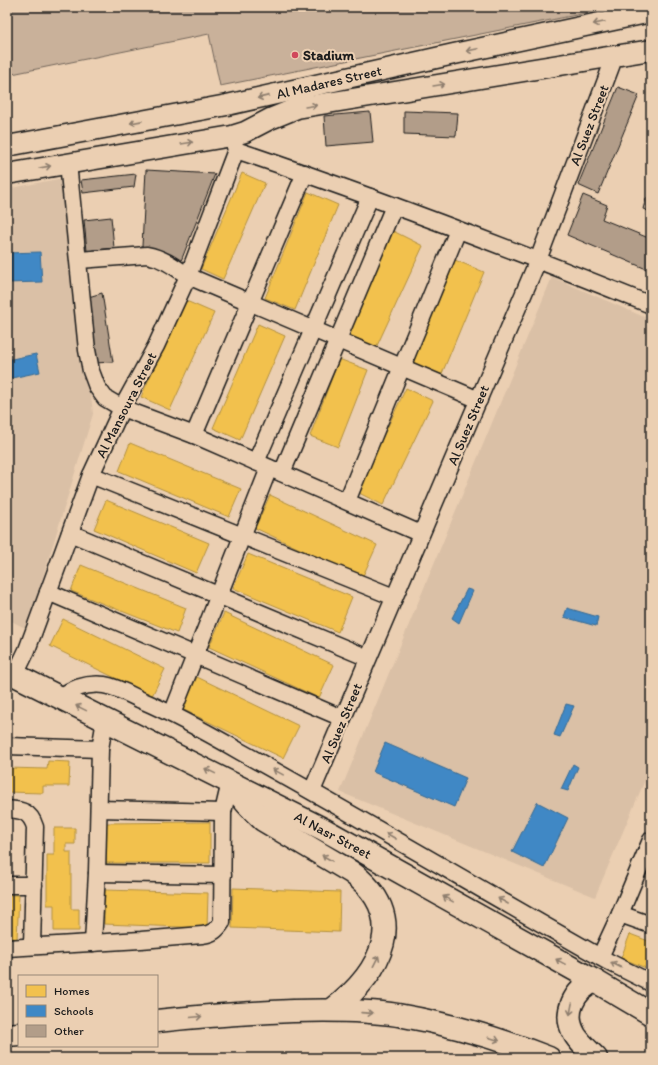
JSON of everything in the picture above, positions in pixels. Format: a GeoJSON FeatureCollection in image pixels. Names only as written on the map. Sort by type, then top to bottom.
{"type":"FeatureCollection","features":[{"type":"Feature","properties":{"kind":"main road","name":"Al Nasr Street"},"geometry":{"type":"LineString","coordinates":[[11,673],[323,828],[651,1014]]}},
{"type":"Feature","properties":{"kind":"main road"},"geometry":{"type":"LineString","coordinates":[[230,782],[247,804],[263,820],[351,872],[364,882],[375,894],[382,910],[385,926],[384,943],[378,959],[369,974],[346,1000],[332,1010]]}},
{"type":"Feature","properties":{"kind":"main road"},"geometry":{"type":"LineString","coordinates":[[595,981],[588,984],[576,996],[572,1003],[570,1020],[576,1036],[596,1058]]}},
{"type":"Feature","properties":{"kind":"main road"},"geometry":{"type":"LineString","coordinates":[[158,1021],[233,1013],[332,1010],[397,1015],[453,1026],[550,1058]]}},
{"type":"Feature","properties":{"kind":"main road"},"geometry":{"type":"LineString","coordinates":[[7,1035],[18,1034]]}},
{"type":"Feature","properties":{"kind":"street","name":"Al Madares Street"},"geometry":{"type":"LineString","coordinates":[[7,146],[227,105],[651,12]]}},
{"type":"Feature","properties":{"kind":"street","name":"Al Madares Street"},"geometry":{"type":"LineString","coordinates":[[7,174],[68,163],[234,143],[245,132],[270,118],[297,108],[651,50]]}},
{"type":"Feature","properties":{"kind":"street","name":"Al Suez Street"},"geometry":{"type":"LineString","coordinates":[[312,791],[538,260],[615,56]]}},
{"type":"Feature","properties":{"kind":"street"},"geometry":{"type":"LineString","coordinates":[[227,105],[234,143],[306,173],[538,260],[651,305]]}},
{"type":"Feature","properties":{"kind":"street","name":"Al Mansoura Street"},"geometry":{"type":"LineString","coordinates":[[11,673],[27,650],[91,475],[122,408],[156,346],[188,276],[234,143]]}},
{"type":"Feature","properties":{"kind":"street"},"geometry":{"type":"LineString","coordinates":[[68,163],[87,350],[91,371],[97,387],[105,398],[122,408],[194,435],[421,534]]}},
{"type":"Feature","properties":{"kind":"street"},"geometry":{"type":"LineString","coordinates":[[194,435],[306,173]]}},
{"type":"Feature","properties":{"kind":"street"},"geometry":{"type":"LineString","coordinates":[[172,714],[269,468],[313,330],[370,197]]}},
{"type":"Feature","properties":{"kind":"street"},"geometry":{"type":"LineString","coordinates":[[269,468],[338,340],[394,206]]}},
{"type":"Feature","properties":{"kind":"street"},"geometry":{"type":"LineString","coordinates":[[347,501],[458,230]]}},
{"type":"Feature","properties":{"kind":"street"},"geometry":{"type":"LineString","coordinates":[[79,260],[147,255],[165,260],[188,276],[478,400]]}},
{"type":"Feature","properties":{"kind":"street"},"geometry":{"type":"LineString","coordinates":[[91,475],[394,597]]}},
{"type":"Feature","properties":{"kind":"street"},"geometry":{"type":"LineString","coordinates":[[70,534],[368,658]]}},
{"type":"Feature","properties":{"kind":"street"},"geometry":{"type":"LineString","coordinates":[[48,592],[342,718]]}},
{"type":"Feature","properties":{"kind":"street"},"geometry":{"type":"LineString","coordinates":[[60,697],[80,686],[92,684],[103,685],[115,687],[172,714],[312,791],[600,957],[651,983]]}},
{"type":"Feature","properties":{"kind":"street"},"geometry":{"type":"LineString","coordinates":[[93,942],[97,873],[100,749],[105,720]]}},
{"type":"Feature","properties":{"kind":"street"},"geometry":{"type":"LineString","coordinates":[[7,746],[100,749]]}},
{"type":"Feature","properties":{"kind":"street"},"geometry":{"type":"LineString","coordinates":[[7,948],[141,940],[210,934],[218,929],[222,922],[223,812],[230,782]]}},
{"type":"Feature","properties":{"kind":"street"},"geometry":{"type":"LineString","coordinates":[[99,808],[223,812]]}},
{"type":"Feature","properties":{"kind":"street"},"geometry":{"type":"LineString","coordinates":[[7,809],[22,810],[33,820],[35,827],[32,946]]}},
{"type":"Feature","properties":{"kind":"street"},"geometry":{"type":"LineString","coordinates":[[600,957],[651,840]]}},
{"type":"Feature","properties":{"kind":"street"},"geometry":{"type":"LineString","coordinates":[[97,873],[223,875]]}},
{"type":"Feature","properties":{"kind":"street"},"geometry":{"type":"LineString","coordinates":[[7,885],[34,885]]}},
{"type":"Feature","properties":{"kind":"street"},"geometry":{"type":"LineString","coordinates":[[620,914],[651,925]]}},
{"type":"Feature","properties":{"kind":"shaded area","name":"Stadium"},"geometry":{"type":"Polygon","coordinates":[[[7,7],[616,7],[220,86],[209,34],[7,75],[7,7]]]}},
{"type":"Feature","properties":{"kind":"shaded area"},"geometry":{"type":"Polygon","coordinates":[[[68,177],[93,414],[27,629],[7,619],[7,189],[68,177]]]}},
{"type":"Feature","properties":{"kind":"shaded area"},"geometry":{"type":"Polygon","coordinates":[[[552,277],[651,320],[651,766],[595,897],[340,792],[552,277]]]}},
{"type":"Feature","properties":{"kind":"building: Homes"},"geometry":{"type":"Polygon","coordinates":[[[242,173],[265,183],[223,279],[201,269],[242,173]]]}},
{"type":"Feature","properties":{"kind":"building: Homes"},"geometry":{"type":"Polygon","coordinates":[[[308,192],[338,205],[295,310],[265,298],[308,192]]]}},
{"type":"Feature","properties":{"kind":"building: Homes"},"geometry":{"type":"Polygon","coordinates":[[[393,231],[423,246],[375,350],[344,336],[393,231]]]}},
{"type":"Feature","properties":{"kind":"building: Homes"},"geometry":{"type":"Polygon","coordinates":[[[455,260],[484,272],[441,376],[412,364],[455,260]]]}},
{"type":"Feature","properties":{"kind":"building: Homes"},"geometry":{"type":"Polygon","coordinates":[[[184,300],[214,313],[170,410],[141,397],[184,300]]]}},
{"type":"Feature","properties":{"kind":"building: Homes"},"geometry":{"type":"Polygon","coordinates":[[[258,324],[285,336],[240,440],[213,428],[258,324]]]}},
{"type":"Feature","properties":{"kind":"building: Homes"},"geometry":{"type":"Polygon","coordinates":[[[339,359],[368,370],[338,447],[310,436],[339,359]]]}},
{"type":"Feature","properties":{"kind":"building: Homes"},"geometry":{"type":"Polygon","coordinates":[[[406,388],[433,401],[383,505],[357,492],[406,388]]]}},
{"type":"Feature","properties":{"kind":"building: Homes"},"geometry":{"type":"Polygon","coordinates":[[[130,443],[241,489],[229,517],[119,471],[130,443]]]}},
{"type":"Feature","properties":{"kind":"building: Homes"},"geometry":{"type":"Polygon","coordinates":[[[270,495],[377,545],[362,578],[255,528],[270,495]]]}},
{"type":"Feature","properties":{"kind":"building: Homes"},"geometry":{"type":"Polygon","coordinates":[[[106,500],[209,543],[196,573],[94,529],[106,500]]]}},
{"type":"Feature","properties":{"kind":"building: Homes"},"geometry":{"type":"Polygon","coordinates":[[[248,554],[352,597],[338,632],[233,588],[248,554]]]}},
{"type":"Feature","properties":{"kind":"building: Homes"},"geometry":{"type":"Polygon","coordinates":[[[81,565],[186,608],[177,633],[71,591],[81,565]]]}},
{"type":"Feature","properties":{"kind":"building: Homes"},"geometry":{"type":"Polygon","coordinates":[[[224,613],[334,665],[319,698],[209,647],[224,613]]]}},
{"type":"Feature","properties":{"kind":"building: Homes"},"geometry":{"type":"Polygon","coordinates":[[[63,619],[165,669],[152,696],[50,646],[63,619]]]}},
{"type":"Feature","properties":{"kind":"building: Homes"},"geometry":{"type":"Polygon","coordinates":[[[197,677],[299,726],[283,758],[182,709],[197,677]]]}},
{"type":"Feature","properties":{"kind":"building: Homes"},"geometry":{"type":"Polygon","coordinates":[[[48,761],[70,762],[69,786],[43,786],[43,793],[7,792],[7,768],[47,769],[48,761]]]}},
{"type":"Feature","properties":{"kind":"building: Homes"},"geometry":{"type":"Polygon","coordinates":[[[210,822],[210,863],[106,863],[106,823],[210,822]]]}},
{"type":"Feature","properties":{"kind":"building: Homes"},"geometry":{"type":"Polygon","coordinates":[[[54,828],[75,828],[75,844],[66,844],[66,852],[71,852],[71,909],[79,909],[79,931],[54,931],[54,905],[47,905],[47,855],[54,855],[54,828]]]}},
{"type":"Feature","properties":{"kind":"building: Homes"},"geometry":{"type":"Polygon","coordinates":[[[233,888],[340,892],[339,932],[232,928],[233,888]]]}},
{"type":"Feature","properties":{"kind":"building: Homes"},"geometry":{"type":"Polygon","coordinates":[[[105,890],[208,893],[207,928],[104,924],[105,890]]]}},
{"type":"Feature","properties":{"kind":"building: Homes"},"geometry":{"type":"Polygon","coordinates":[[[7,895],[19,895],[17,939],[7,939],[7,895]]]}},
{"type":"Feature","properties":{"kind":"building: Homes"},"geometry":{"type":"Polygon","coordinates":[[[630,934],[651,942],[651,970],[621,958],[630,934]]]}},
{"type":"Feature","properties":{"kind":"building: Schools"},"geometry":{"type":"Polygon","coordinates":[[[40,252],[42,282],[7,283],[7,253],[40,252]]]}},
{"type":"Feature","properties":{"kind":"building: Schools"},"geometry":{"type":"Polygon","coordinates":[[[36,354],[40,372],[7,379],[7,360],[36,354]]]}},
{"type":"Feature","properties":{"kind":"building: Schools"},"geometry":{"type":"Polygon","coordinates":[[[467,589],[473,591],[459,623],[452,618],[467,589]]]}},
{"type":"Feature","properties":{"kind":"building: Schools"},"geometry":{"type":"Polygon","coordinates":[[[567,608],[598,617],[596,626],[564,617],[567,608]]]}},
{"type":"Feature","properties":{"kind":"building: Schools"},"geometry":{"type":"Polygon","coordinates":[[[566,704],[574,706],[560,737],[554,735],[566,704]]]}},
{"type":"Feature","properties":{"kind":"building: Schools"},"geometry":{"type":"Polygon","coordinates":[[[385,743],[466,778],[454,807],[373,772],[385,743]]]}},
{"type":"Feature","properties":{"kind":"building: Schools"},"geometry":{"type":"Polygon","coordinates":[[[573,764],[578,767],[568,791],[561,789],[573,764]]]}},
{"type":"Feature","properties":{"kind":"building: Schools"},"geometry":{"type":"Polygon","coordinates":[[[537,802],[568,818],[544,868],[512,852],[537,802]]]}},
{"type":"Feature","properties":{"kind":"building: Other"},"geometry":{"type":"Polygon","coordinates":[[[618,87],[639,95],[598,194],[578,185],[618,87]]]}},
{"type":"Feature","properties":{"kind":"building: Other"},"geometry":{"type":"Polygon","coordinates":[[[404,111],[458,113],[456,136],[404,134],[404,111]]]}},
{"type":"Feature","properties":{"kind":"building: Other"},"geometry":{"type":"Polygon","coordinates":[[[370,112],[373,142],[326,146],[324,116],[370,112]]]}},
{"type":"Feature","properties":{"kind":"building: Other"},"geometry":{"type":"Polygon","coordinates":[[[146,170],[215,174],[181,261],[142,246],[146,170]]]}},
{"type":"Feature","properties":{"kind":"building: Other"},"geometry":{"type":"Polygon","coordinates":[[[136,174],[134,187],[83,193],[81,180],[136,174]]]}},
{"type":"Feature","properties":{"kind":"building: Other"},"geometry":{"type":"Polygon","coordinates":[[[583,195],[607,205],[602,219],[651,239],[651,271],[567,235],[583,195]]]}},
{"type":"Feature","properties":{"kind":"building: Other"},"geometry":{"type":"Polygon","coordinates":[[[646,198],[651,199],[651,212],[643,209],[646,198]]]}},
{"type":"Feature","properties":{"kind":"building: Other"},"geometry":{"type":"Polygon","coordinates":[[[111,217],[114,248],[87,251],[84,220],[111,217]]]}},
{"type":"Feature","properties":{"kind":"building: Other"},"geometry":{"type":"Polygon","coordinates":[[[102,293],[113,362],[94,363],[85,298],[102,293]]]}},
{"type":"Feature","properties":{"kind":"place","name":"Stadium"},"geometry":{"type":"Point","coordinates":[295,55]}}]}
